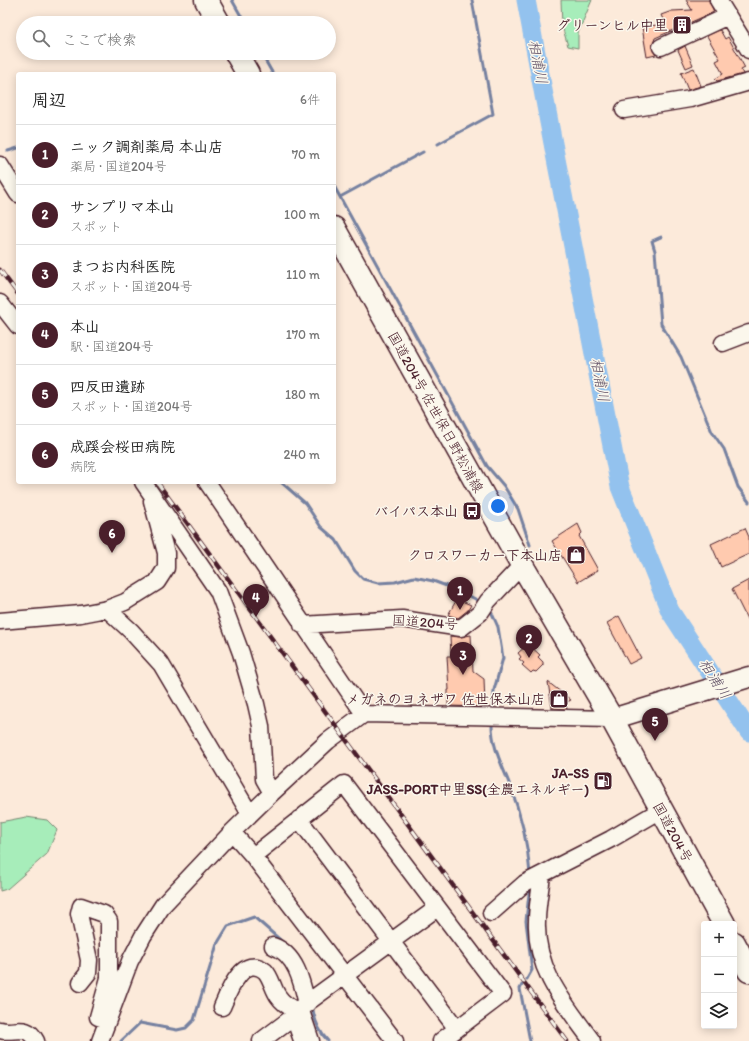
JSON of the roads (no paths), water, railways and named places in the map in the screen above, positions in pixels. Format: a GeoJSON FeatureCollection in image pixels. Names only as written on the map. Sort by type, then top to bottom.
{"type":"FeatureCollection","features":[{"type":"Feature","properties":{"kind":"highway"},"geometry":{"type":"LineString","coordinates":[[206,0],[215,16]]}},
{"type":"Feature","properties":{"kind":"highway"},"geometry":{"type":"LineString","coordinates":[[240,60],[247,72]]}},
{"type":"Feature","properties":{"kind":"highway","name":"国道204号 佐世保日野松浦線"},"geometry":{"type":"LineString","coordinates":[[336,232],[522,566],[612,719]]}},
{"type":"Feature","properties":{"kind":"highway","name":"国道204号"},"geometry":{"type":"LineString","coordinates":[[612,719],[722,921]]}},
{"type":"Feature","properties":{"kind":"highway"},"geometry":{"type":"LineString","coordinates":[[737,949],[749,971]]}},
{"type":"Feature","properties":{"kind":"main road"},"geometry":{"type":"LineString","coordinates":[[612,719],[749,677]]}},
{"type":"Feature","properties":{"kind":"street"},"geometry":{"type":"LineString","coordinates":[[718,0],[749,50]]}},
{"type":"Feature","properties":{"kind":"street"},"geometry":{"type":"LineString","coordinates":[[661,47],[728,16]]}},
{"type":"Feature","properties":{"kind":"street"},"geometry":{"type":"LineString","coordinates":[[624,110],[690,99],[749,82]]}},
{"type":"Feature","properties":{"kind":"street"},"geometry":{"type":"LineString","coordinates":[[0,165],[16,191]]}},
{"type":"Feature","properties":{"kind":"street"},"geometry":{"type":"LineString","coordinates":[[0,303],[16,323]]}},
{"type":"Feature","properties":{"kind":"street"},"geometry":{"type":"LineString","coordinates":[[723,343],[749,333]]}},
{"type":"Feature","properties":{"kind":"street"},"geometry":{"type":"LineString","coordinates":[[208,484],[364,714]]}},
{"type":"Feature","properties":{"kind":"street"},"geometry":{"type":"LineString","coordinates":[[0,621],[81,614],[107,609],[125,602],[158,582],[166,568],[166,553],[147,487]]}},
{"type":"Feature","properties":{"kind":"street"},"geometry":{"type":"LineString","coordinates":[[147,487],[218,591],[241,653],[256,704],[261,726],[264,779],[272,793]]}},
{"type":"Feature","properties":{"kind":"street","name":"国道204号"},"geometry":{"type":"LineString","coordinates":[[302,624],[402,619],[461,628],[484,607],[522,566]]}},
{"type":"Feature","properties":{"kind":"street"},"geometry":{"type":"LineString","coordinates":[[107,609],[131,630],[161,664],[250,814]]}},
{"type":"Feature","properties":{"kind":"street"},"geometry":{"type":"LineString","coordinates":[[88,1041],[103,1018],[143,936],[163,905],[232,832],[272,793],[328,741],[364,714],[612,719]]}},
{"type":"Feature","properties":{"kind":"street"},"geometry":{"type":"LineString","coordinates":[[253,856],[344,784],[503,994],[441,1041]]}},
{"type":"Feature","properties":{"kind":"street"},"geometry":{"type":"LineString","coordinates":[[491,913],[525,883],[542,876],[661,810]]}},
{"type":"Feature","properties":{"kind":"street"},"geometry":{"type":"LineString","coordinates":[[299,819],[457,1029]]}},
{"type":"Feature","properties":{"kind":"street"},"geometry":{"type":"LineString","coordinates":[[232,832],[253,856],[396,1041]]}},
{"type":"Feature","properties":{"kind":"street"},"geometry":{"type":"LineString","coordinates":[[542,876],[537,922],[539,952],[550,982],[592,1041]]}},
{"type":"Feature","properties":{"kind":"street"},"geometry":{"type":"LineString","coordinates":[[80,983],[88,972],[89,960],[79,914],[81,906],[104,914],[109,921],[109,978],[100,1041]]}},
{"type":"Feature","properties":{"kind":"street"},"geometry":{"type":"LineString","coordinates":[[222,1007],[232,985],[240,973],[247,968],[257,967],[266,972],[278,997],[295,1010],[308,1003],[346,976],[437,908]]}},
{"type":"Feature","properties":{"kind":"street"},"geometry":{"type":"LineString","coordinates":[[272,946],[282,949],[293,963],[301,981],[308,1003],[312,1041]]}},
{"type":"Feature","properties":{"kind":"street"},"geometry":{"type":"LineString","coordinates":[[261,1041],[289,1020],[296,1023],[303,1041]]}},
{"type":"Feature","properties":{"kind":"street"},"geometry":{"type":"LineString","coordinates":[[0,1030],[4,1031],[19,1029],[28,1031],[36,1041]]}},
{"type":"Feature","properties":{"kind":"waterway"},"geometry":{"type":"LineString","coordinates":[[232,0],[241,16]]}},
{"type":"Feature","properties":{"kind":"waterway"},"geometry":{"type":"LineString","coordinates":[[438,144],[493,114],[472,0]]}},
{"type":"Feature","properties":{"kind":"waterway","name":"相浦川"},"geometry":{"type":"LineString","coordinates":[[526,0],[620,487],[670,611],[749,732]]}},
{"type":"Feature","properties":{"kind":"waterway"},"geometry":{"type":"LineString","coordinates":[[265,60],[272,72]]}},
{"type":"Feature","properties":{"kind":"waterway"},"geometry":{"type":"LineString","coordinates":[[8,151],[16,149]]}},
{"type":"Feature","properties":{"kind":"waterway"},"geometry":{"type":"LineString","coordinates":[[336,190],[340,197],[423,152]]}},
{"type":"Feature","properties":{"kind":"waterway"},"geometry":{"type":"LineString","coordinates":[[340,197],[487,466],[504,486],[518,509],[530,545]]}},
{"type":"Feature","properties":{"kind":"waterway"},"geometry":{"type":"LineString","coordinates":[[661,237],[652,241],[655,251],[661,324],[681,357],[712,432],[724,449],[738,487],[749,502]]}},
{"type":"Feature","properties":{"kind":"waterway"},"geometry":{"type":"LineString","coordinates":[[283,484],[305,503],[321,527],[336,540],[355,571],[363,579],[378,583],[395,582],[414,577],[433,581],[460,591],[481,602]]}},
{"type":"Feature","properties":{"kind":"waterway"},"geometry":{"type":"LineString","coordinates":[[490,609],[498,627],[503,658],[494,690],[493,712]]}},
{"type":"Feature","properties":{"kind":"waterway"},"geometry":{"type":"LineString","coordinates":[[492,721],[495,745],[513,794],[523,828],[530,874]]}},
{"type":"Feature","properties":{"kind":"waterway"},"geometry":{"type":"LineString","coordinates":[[527,979],[532,970],[526,921],[530,885]]}},
{"type":"Feature","properties":{"kind":"waterway"},"geometry":{"type":"LineString","coordinates":[[121,1041],[140,1023],[177,1030],[186,1028],[194,1020],[217,944],[228,926],[254,917],[286,945]]}},
{"type":"Feature","properties":{"kind":"waterway"},"geometry":{"type":"LineString","coordinates":[[522,985],[520,989],[530,1041]]}},
{"type":"Feature","properties":{"kind":"waterway"},"geometry":{"type":"LineString","coordinates":[[312,1005],[317,1024],[328,1041]]}},
{"type":"Feature","properties":{"kind":"railway"},"geometry":{"type":"LineString","coordinates":[[0,270],[16,291]]}},
{"type":"Feature","properties":{"kind":"railway"},"geometry":{"type":"LineString","coordinates":[[158,484],[567,1041]]}},
{"type":"Feature","properties":{"kind":"place","name":"グリーンヒル中里"},"geometry":{"type":"Point","coordinates":[682,25]}},
{"type":"Feature","properties":{"kind":"place","name":"バイパス本山"},"geometry":{"type":"Point","coordinates":[472,511]}},
{"type":"Feature","properties":{"kind":"place","name":"成蹊会桜田病院"},"geometry":{"type":"Point","coordinates":[112,553]}},
{"type":"Feature","properties":{"kind":"place","name":"クロスワーカー下本山店"},"geometry":{"type":"Point","coordinates":[576,555]}},
{"type":"Feature","properties":{"kind":"place","name":"ニック調剤薬局 本山店"},"geometry":{"type":"Point","coordinates":[460,610]}},
{"type":"Feature","properties":{"kind":"place","name":"本山"},"geometry":{"type":"Point","coordinates":[256,617]}},
{"type":"Feature","properties":{"kind":"place","name":"サンプリマ本山"},"geometry":{"type":"Point","coordinates":[529,658]}},
{"type":"Feature","properties":{"kind":"place","name":"まつお内科医院"},"geometry":{"type":"Point","coordinates":[463,675]}},
{"type":"Feature","properties":{"kind":"place","name":"メガネのヨネザワ 佐世保本山店"},"geometry":{"type":"Point","coordinates":[559,699]}},
{"type":"Feature","properties":{"kind":"place","name":"四反田遺跡"},"geometry":{"type":"Point","coordinates":[655,741]}},
{"type":"Feature","properties":{"kind":"place","name":"JA-SS JASS-PORT中里SS(全農エネルギー)"},"geometry":{"type":"Point","coordinates":[603,781]}}]}
